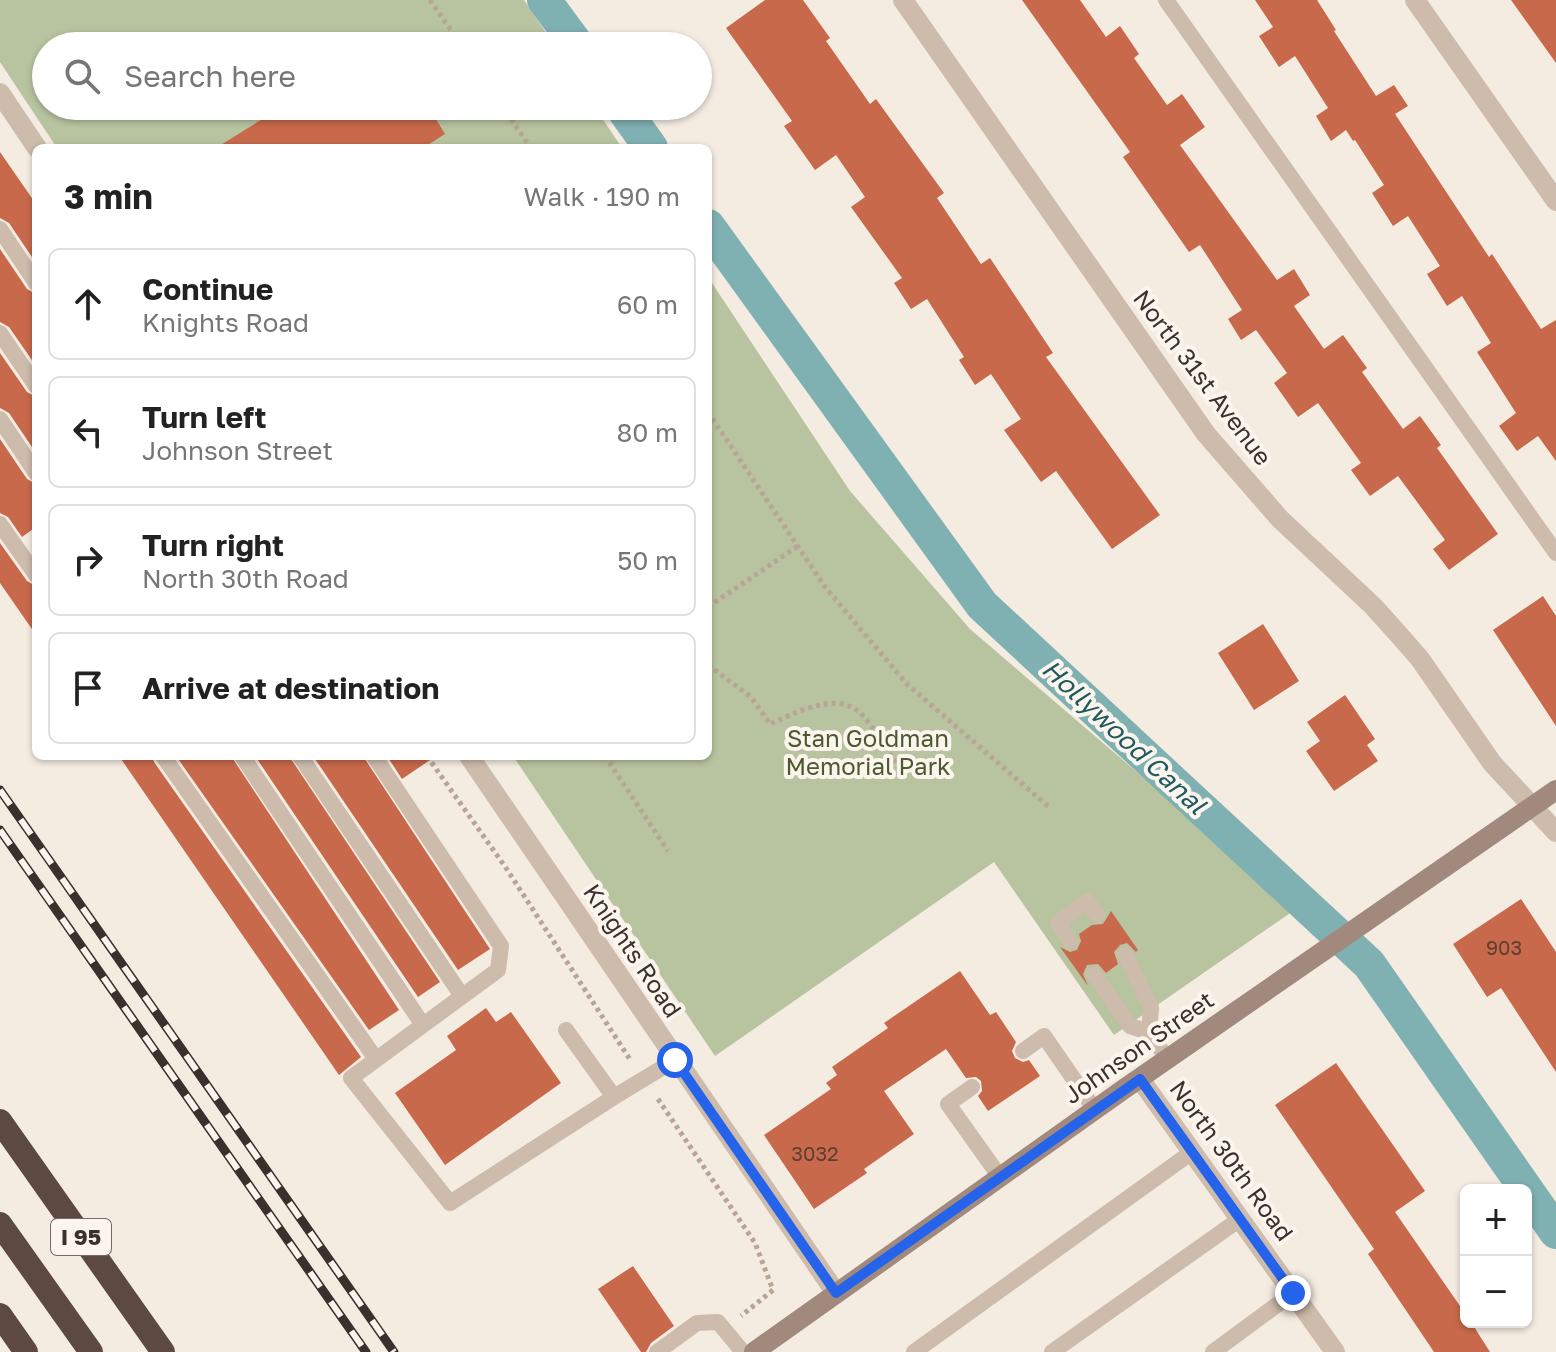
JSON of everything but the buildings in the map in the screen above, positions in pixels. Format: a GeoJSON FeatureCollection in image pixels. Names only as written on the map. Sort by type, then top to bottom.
{"type":"FeatureCollection","features":[{"type":"Feature","properties":{"kind":"highway","name":"I 95"},"geometry":{"type":"LineString","coordinates":[[0,1121],[163,1352]]}},
{"type":"Feature","properties":{"kind":"highway"},"geometry":{"type":"LineString","coordinates":[[0,1224],[91,1352]]}},
{"type":"Feature","properties":{"kind":"highway"},"geometry":{"type":"LineString","coordinates":[[0,1315],[26,1352]]}},
{"type":"Feature","properties":{"kind":"street","name":"North 31st Avenue"},"geometry":{"type":"LineString","coordinates":[[903,0],[1206,434],[1280,519],[1373,606],[1400,636],[1420,659],[1492,763],[1556,832]]}},
{"type":"Feature","properties":{"kind":"street"},"geometry":{"type":"LineString","coordinates":[[1415,0],[1556,201]]}},
{"type":"Feature","properties":{"kind":"street"},"geometry":{"type":"LineString","coordinates":[[0,93],[34,144]]}},
{"type":"Feature","properties":{"kind":"street","name":"Knights Road"},"geometry":{"type":"LineString","coordinates":[[472,760],[836,1293]]}},
{"type":"Feature","properties":{"kind":"street","name":"Johnson Street"},"geometry":{"type":"LineString","coordinates":[[754,1352],[1095,1110],[1556,790]]}},
{"type":"Feature","properties":{"kind":"street","name":"North 30th Road"},"geometry":{"type":"LineString","coordinates":[[1140,1079],[1335,1352]]}},
{"type":"Feature","properties":{"kind":"lane"},"geometry":{"type":"LineString","coordinates":[[1166,0],[1556,553]]}},
{"type":"Feature","properties":{"kind":"lane"},"geometry":{"type":"LineString","coordinates":[[0,229],[32,277]]}},
{"type":"Feature","properties":{"kind":"lane"},"geometry":{"type":"LineString","coordinates":[[0,333],[32,380]]}},
{"type":"Feature","properties":{"kind":"lane"},"geometry":{"type":"LineString","coordinates":[[0,419],[32,467]]}},
{"type":"Feature","properties":{"kind":"lane"},"geometry":{"type":"LineString","coordinates":[[0,524],[30,552]]}},
{"type":"Feature","properties":{"kind":"lane"},"geometry":{"type":"LineString","coordinates":[[166,760],[376,1059]]}},
{"type":"Feature","properties":{"kind":"lane"},"geometry":{"type":"LineString","coordinates":[[245,760],[423,1025]]}},
{"type":"Feature","properties":{"kind":"lane"},"geometry":{"type":"LineString","coordinates":[[303,760],[462,996]]}},
{"type":"Feature","properties":{"kind":"lane"},"geometry":{"type":"LineString","coordinates":[[377,760],[501,946],[498,970],[351,1078],[450,1203],[675,1060]]}},
{"type":"Feature","properties":{"kind":"lane"},"geometry":{"type":"LineString","coordinates":[[1070,941],[1058,923],[1087,901],[1097,915]]}},
{"type":"Feature","properties":{"kind":"lane"},"geometry":{"type":"LineString","coordinates":[[1125,954],[1151,1008],[1149,1032]]}},
{"type":"Feature","properties":{"kind":"lane"},"geometry":{"type":"LineString","coordinates":[[1094,974],[1130,1026],[1149,1032],[1168,1060]]}},
{"type":"Feature","properties":{"kind":"lane"},"geometry":{"type":"LineString","coordinates":[[566,1030],[614,1097]]}},
{"type":"Feature","properties":{"kind":"lane"},"geometry":{"type":"LineString","coordinates":[[1023,1051],[1044,1036],[1095,1110]]}},
{"type":"Feature","properties":{"kind":"lane"},"geometry":{"type":"LineString","coordinates":[[972,1087],[948,1104],[1000,1177]]}},
{"type":"Feature","properties":{"kind":"lane"},"geometry":{"type":"LineString","coordinates":[[914,1352],[1192,1152]]}},
{"type":"Feature","properties":{"kind":"lane"},"geometry":{"type":"LineString","coordinates":[[1052,1352],[1240,1219]]}},
{"type":"Feature","properties":{"kind":"lane"},"geometry":{"type":"LineString","coordinates":[[1213,1352],[1293,1293]]}},
{"type":"Feature","properties":{"kind":"lane"},"geometry":{"type":"LineString","coordinates":[[657,1352],[697,1323],[718,1322],[743,1352]]}},
{"type":"Feature","properties":{"kind":"path"},"geometry":{"type":"LineString","coordinates":[[430,0],[452,32]]}},
{"type":"Feature","properties":{"kind":"path"},"geometry":{"type":"LineString","coordinates":[[512,120],[528,144]]}},
{"type":"Feature","properties":{"kind":"path"},"geometry":{"type":"LineString","coordinates":[[712,418],[825,587],[906,683],[1050,808]]}},
{"type":"Feature","properties":{"kind":"path"},"geometry":{"type":"LineString","coordinates":[[712,604],[798,546]]}},
{"type":"Feature","properties":{"kind":"path"},"geometry":{"type":"LineString","coordinates":[[712,668],[751,697],[770,724],[819,705],[843,705],[859,712],[907,779]]}},
{"type":"Feature","properties":{"kind":"path"},"geometry":{"type":"LineString","coordinates":[[430,760],[506,868],[755,1243],[773,1290],[724,1330]]}},
{"type":"Feature","properties":{"kind":"path"},"geometry":{"type":"LineString","coordinates":[[608,760],[668,851]]}},
{"type":"Feature","properties":{"kind":"green space"},"geometry":{"type":"Polygon","coordinates":[[[0,0],[524,0],[546,32],[32,32],[32,110],[0,62],[0,0]]]}},
{"type":"Feature","properties":{"kind":"green space"},"geometry":{"type":"Polygon","coordinates":[[[38,120],[603,120],[619,144],[54,144],[38,120]]]}},
{"type":"Feature","properties":{"kind":"green space","name":"Stan Goldman Memorial Park"},"geometry":{"type":"Polygon","coordinates":[[[712,283],[850,491],[970,629],[1201,827],[1282,875],[1309,900],[1114,1035],[994,862],[715,1056],[516,760],[712,760],[712,283]]]}},
{"type":"Feature","properties":{"kind":"waterway","name":"Hollywood Canal"},"geometry":{"type":"LineString","coordinates":[[544,0],[568,32]]}},
{"type":"Feature","properties":{"kind":"waterway","name":"Hollywood Canal"},"geometry":{"type":"LineString","coordinates":[[631,120],[648,144]]}},
{"type":"Feature","properties":{"kind":"waterway","name":"Hollywood Canal"},"geometry":{"type":"LineString","coordinates":[[712,232],[982,605],[1369,964],[1556,1232]]}},
{"type":"Feature","properties":{"kind":"railway"},"geometry":{"type":"LineString","coordinates":[[0,790],[394,1352]]}},
{"type":"Feature","properties":{"kind":"railway"},"geometry":{"type":"LineString","coordinates":[[0,830],[366,1352]]}},
{"type":"Feature","properties":{"kind":"route"},"geometry":{"type":"LineString","coordinates":[[675,1060],[836,1293],[1140,1079],[1293,1293]]}}]}
